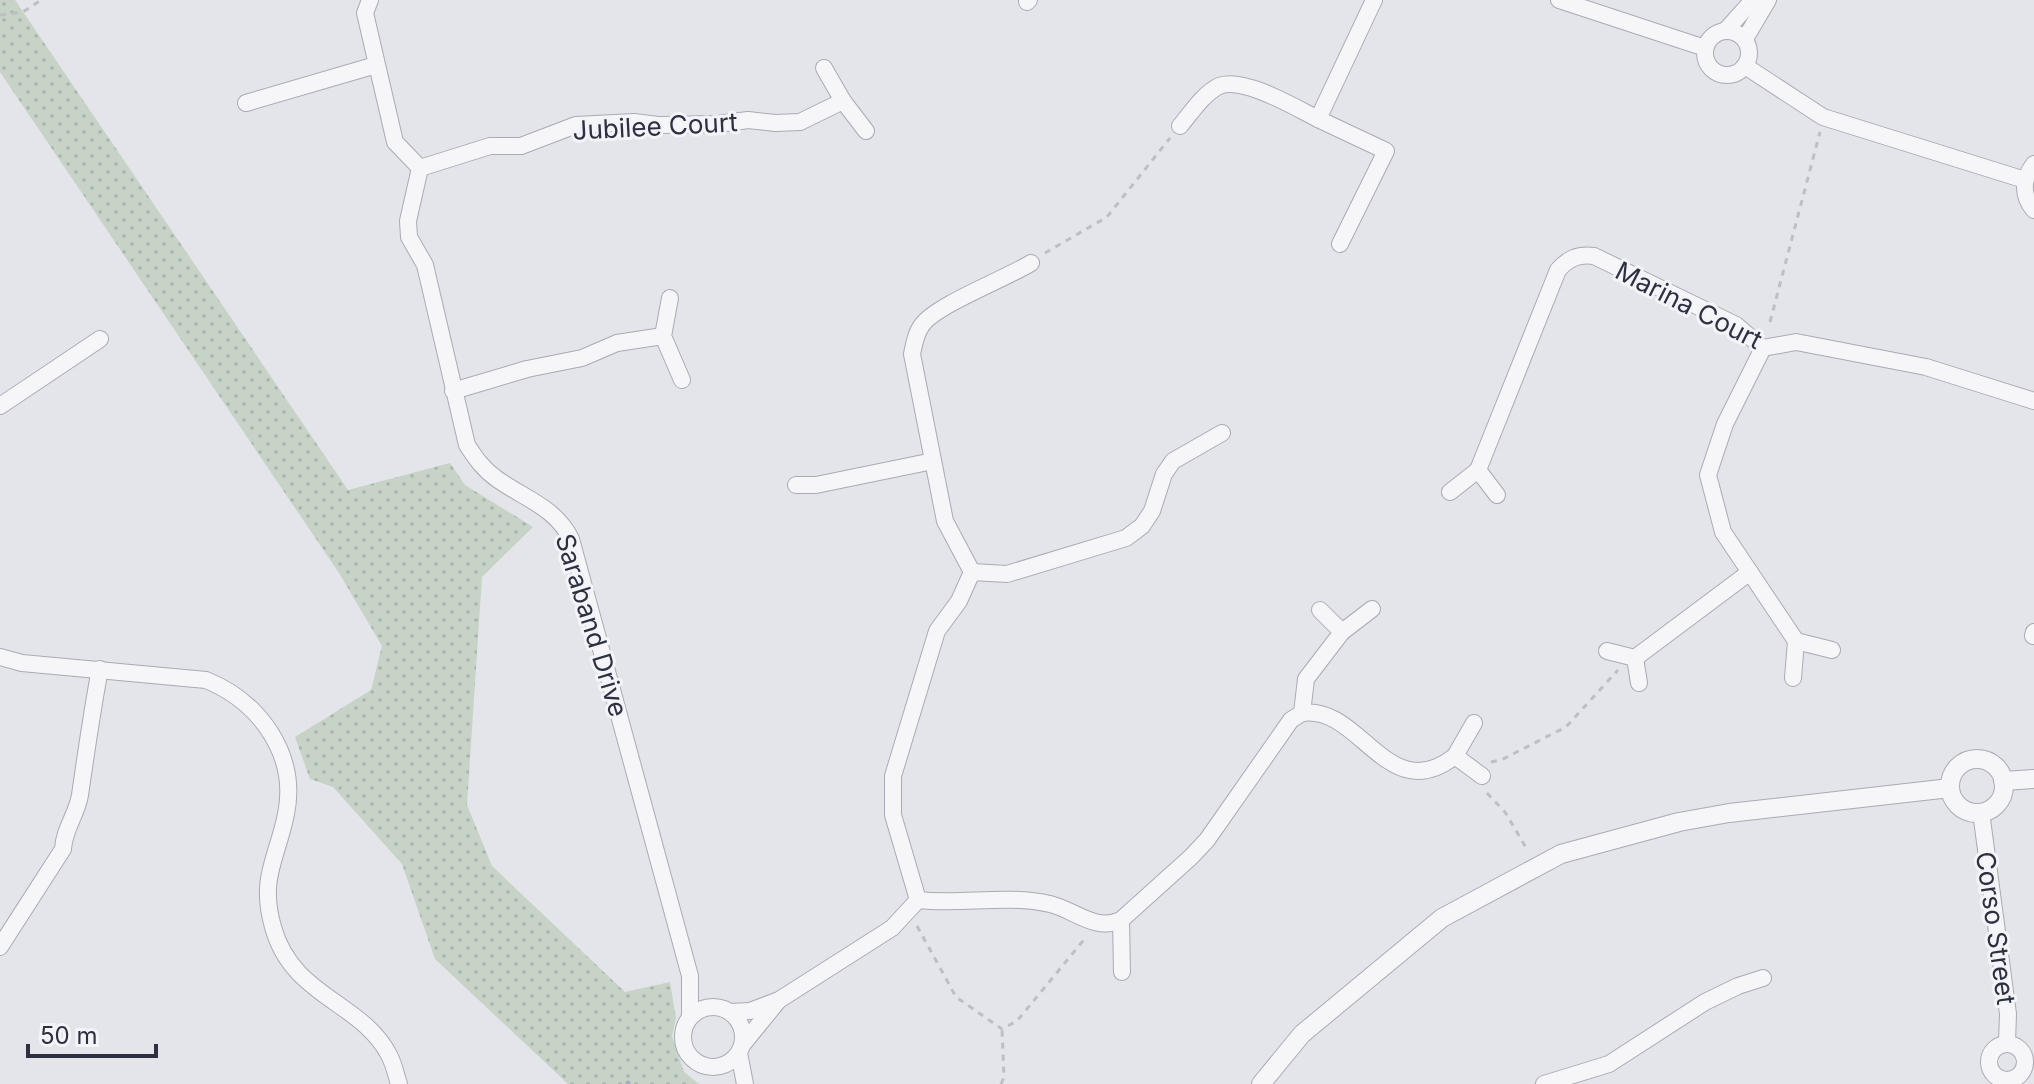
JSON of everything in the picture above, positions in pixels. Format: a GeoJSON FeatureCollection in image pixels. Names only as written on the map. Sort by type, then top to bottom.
{"type":"FeatureCollection","features":[{"type":"Feature","properties":{"kind":"street"},"geometry":{"type":"LineString","coordinates":[[370,0],[365,13],[395,142],[420,168]]}},
{"type":"Feature","properties":{"kind":"street"},"geometry":{"type":"LineString","coordinates":[[1318,119],[1374,0]]}},
{"type":"Feature","properties":{"kind":"street"},"geometry":{"type":"LineString","coordinates":[[1559,0],[1705,48]]}},
{"type":"Feature","properties":{"kind":"street"},"geometry":{"type":"LineString","coordinates":[[1726,30],[1736,32],[1745,39],[1749,52],[1745,66],[1739,72],[1722,75],[1708,65],[1705,48],[1712,36],[1726,30],[1753,0]]}},
{"type":"Feature","properties":{"kind":"street"},"geometry":{"type":"LineString","coordinates":[[1745,39],[1768,0]]}},
{"type":"Feature","properties":{"kind":"street"},"geometry":{"type":"LineString","coordinates":[[246,103],[376,65]]}},
{"type":"Feature","properties":{"kind":"street"},"geometry":{"type":"LineString","coordinates":[[1745,66],[1823,117],[2025,180]]}},
{"type":"Feature","properties":{"kind":"street"},"geometry":{"type":"LineString","coordinates":[[824,68],[843,101],[866,131]]}},
{"type":"Feature","properties":{"kind":"street"},"geometry":{"type":"LineString","coordinates":[[1180,126],[1208,94],[1221,85],[1236,84],[1386,151],[1340,244]]}},
{"type":"Feature","properties":{"kind":"street","name":"Jubilee Court"},"geometry":{"type":"LineString","coordinates":[[420,168],[490,146],[521,146],[576,125],[634,122],[658,125],[718,124],[748,120],[800,122],[843,101]]}},
{"type":"Feature","properties":{"kind":"street"},"geometry":{"type":"LineString","coordinates":[[2034,164],[2025,180],[2025,196],[2034,210]]}},
{"type":"Feature","properties":{"kind":"street","name":"Saraband Drive"},"geometry":{"type":"LineString","coordinates":[[420,168],[408,221],[409,237],[425,265],[467,445],[480,465],[497,479],[550,511],[563,523],[571,539],[690,976],[690,1016]]}},
{"type":"Feature","properties":{"kind":"street","name":"Marina Court"},"geometry":{"type":"LineString","coordinates":[[1478,470],[1558,270],[1574,257],[1594,256],[1736,325],[1763,348],[1796,342],[1926,367],[2034,401]]}},
{"type":"Feature","properties":{"kind":"street"},"geometry":{"type":"LineString","coordinates":[[972,572],[945,521],[912,354],[923,323],[937,311],[1011,276],[1031,263]]}},
{"type":"Feature","properties":{"kind":"street"},"geometry":{"type":"LineString","coordinates":[[670,298],[663,336],[682,380]]}},
{"type":"Feature","properties":{"kind":"street"},"geometry":{"type":"LineString","coordinates":[[453,391],[527,369],[582,358],[617,343],[663,336]]}},
{"type":"Feature","properties":{"kind":"street"},"geometry":{"type":"LineString","coordinates":[[0,406],[100,339]]}},
{"type":"Feature","properties":{"kind":"street"},"geometry":{"type":"LineString","coordinates":[[1763,348],[1725,424],[1708,475],[1723,532],[1796,641],[1793,678]]}},
{"type":"Feature","properties":{"kind":"street"},"geometry":{"type":"LineString","coordinates":[[972,572],[1007,574],[1126,538],[1142,526],[1152,511],[1164,474],[1173,461],[1222,433]]}},
{"type":"Feature","properties":{"kind":"street"},"geometry":{"type":"LineString","coordinates":[[796,485],[816,485],[933,461]]}},
{"type":"Feature","properties":{"kind":"street"},"geometry":{"type":"LineString","coordinates":[[1450,492],[1478,470],[1497,495]]}},
{"type":"Feature","properties":{"kind":"street"},"geometry":{"type":"LineString","coordinates":[[914,905],[893,815],[893,776],[937,631],[959,601],[972,572]]}},
{"type":"Feature","properties":{"kind":"street"},"geometry":{"type":"LineString","coordinates":[[1635,658],[1750,572]]}},
{"type":"Feature","properties":{"kind":"street"},"geometry":{"type":"LineString","coordinates":[[1302,713],[1306,679],[1342,632],[1372,609]]}},
{"type":"Feature","properties":{"kind":"street"},"geometry":{"type":"LineString","coordinates":[[1320,610],[1342,632]]}},
{"type":"Feature","properties":{"kind":"street"},"geometry":{"type":"LineString","coordinates":[[1796,641],[1832,650]]}},
{"type":"Feature","properties":{"kind":"street"},"geometry":{"type":"LineString","coordinates":[[1607,651],[1635,658]]}},
{"type":"Feature","properties":{"kind":"street"},"geometry":{"type":"LineString","coordinates":[[0,657],[22,663],[206,680],[226,688],[244,701],[272,733],[284,763],[289,789],[282,833],[267,882],[267,903],[284,955],[301,975],[376,1037],[389,1055],[399,1084]]}},
{"type":"Feature","properties":{"kind":"street"},"geometry":{"type":"LineString","coordinates":[[1635,658],[1639,683]]}},
{"type":"Feature","properties":{"kind":"street"},"geometry":{"type":"LineString","coordinates":[[0,947],[63,849],[64,834],[80,798],[100,669]]}},
{"type":"Feature","properties":{"kind":"street"},"geometry":{"type":"LineString","coordinates":[[721,1084],[688,1054],[683,1045],[685,1025],[690,1016],[707,1007],[750,1011],[779,1000],[892,928],[914,905],[1004,898],[1056,906],[1097,924],[1110,925],[1121,920],[1207,840],[1291,720],[1302,713],[1315,711],[1328,716],[1394,765],[1410,772],[1431,771],[1455,756],[1474,723]]}},
{"type":"Feature","properties":{"kind":"street"},"geometry":{"type":"LineString","coordinates":[[1455,756],[1478,773]]}},
{"type":"Feature","properties":{"kind":"street"},"geometry":{"type":"LineString","coordinates":[[1981,759],[1996,767],[2004,789],[1999,801],[1988,811],[1974,813],[1960,807],[1950,788],[1953,772],[1958,766],[1981,759]]}},
{"type":"Feature","properties":{"kind":"street"},"geometry":{"type":"LineString","coordinates":[[2003,781],[2034,779]]}},
{"type":"Feature","properties":{"kind":"street"},"geometry":{"type":"LineString","coordinates":[[1261,1084],[1302,1034],[1442,918],[1561,854],[1679,822],[1729,813],[1950,788]]}},
{"type":"Feature","properties":{"kind":"street","name":"Corso Street"},"geometry":{"type":"LineString","coordinates":[[1981,812],[2008,1014],[2007,1043]]}},
{"type":"Feature","properties":{"kind":"street"},"geometry":{"type":"LineString","coordinates":[[1121,920],[1122,972]]}},
{"type":"Feature","properties":{"kind":"street","name":"Saraband Drive"},"geometry":{"type":"LineString","coordinates":[[690,976],[723,1009]]}},
{"type":"Feature","properties":{"kind":"street"},"geometry":{"type":"LineString","coordinates":[[1544,1084],[1609,1064],[1705,1002],[1763,978]]}},
{"type":"Feature","properties":{"kind":"street"},"geometry":{"type":"LineString","coordinates":[[704,1066],[724,1066],[779,1000]]}},
{"type":"Feature","properties":{"kind":"street"},"geometry":{"type":"LineString","coordinates":[[723,1009],[742,1026],[745,1084]]}},
{"type":"Feature","properties":{"kind":"street"},"geometry":{"type":"LineString","coordinates":[[2007,1043],[2021,1049],[2029,1071],[2007,1080],[1992,1080],[1989,1066],[1991,1054],[2007,1043]]}},
{"type":"Feature","properties":{"kind":"path"},"geometry":{"type":"LineString","coordinates":[[0,15],[23,12],[41,0]]}},
{"type":"Feature","properties":{"kind":"path"},"geometry":{"type":"LineString","coordinates":[[1770,322],[1823,117]]}},
{"type":"Feature","properties":{"kind":"path"},"geometry":{"type":"LineString","coordinates":[[1031,263],[1107,217],[1180,126]]}},
{"type":"Feature","properties":{"kind":"path"},"geometry":{"type":"LineString","coordinates":[[1531,854],[1505,812],[1477,782],[1480,763],[1501,760],[1566,727],[1617,671],[1635,658]]}},
{"type":"Feature","properties":{"kind":"path"},"geometry":{"type":"LineString","coordinates":[[914,905],[956,997],[1002,1029]]}},
{"type":"Feature","properties":{"kind":"path"},"geometry":{"type":"LineString","coordinates":[[1002,1029],[1017,1021],[1097,924]]}},
{"type":"Feature","properties":{"kind":"path"},"geometry":{"type":"LineString","coordinates":[[1001,1084],[1004,1077],[1002,1029]]}},
{"type":"Feature","properties":{"kind":"green space"},"geometry":{"type":"Polygon","coordinates":[[[0,0],[15,0],[348,490],[450,463],[465,485],[533,527],[482,577],[467,805],[492,866],[625,992],[670,982],[676,1018],[672,1036],[684,1072],[699,1084],[568,1084],[435,959],[402,864],[333,787],[310,779],[295,737],[371,690],[382,646],[339,573],[0,72],[0,0]]]}}]}
